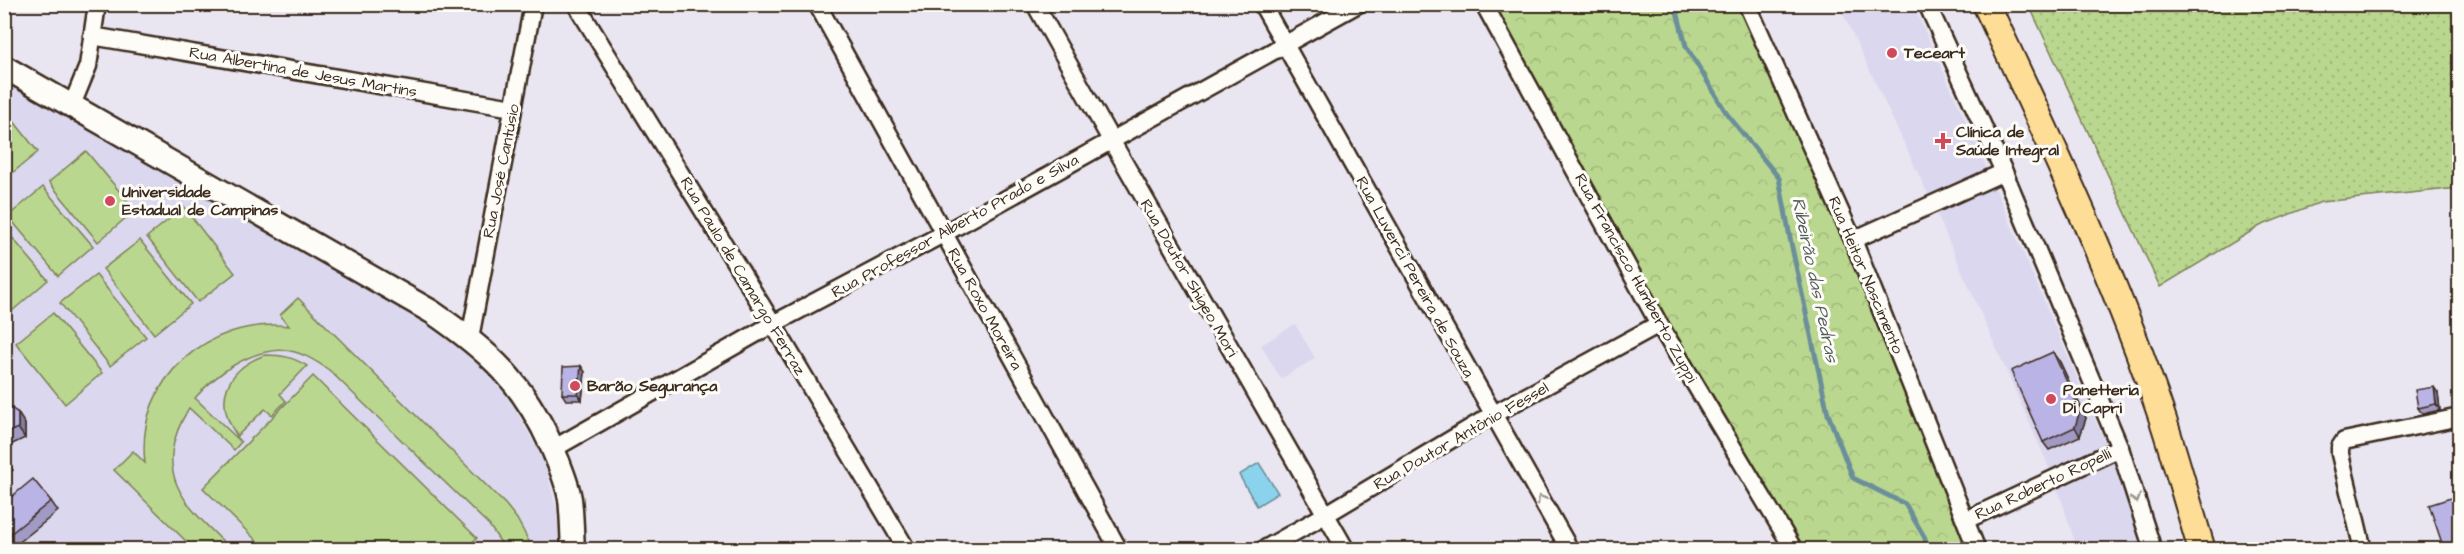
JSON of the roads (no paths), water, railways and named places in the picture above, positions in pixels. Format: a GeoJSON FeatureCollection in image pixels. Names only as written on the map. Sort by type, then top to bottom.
{"type":"FeatureCollection","features":[{"type":"Feature","properties":{"kind":"main road"},"geometry":{"type":"LineString","coordinates":[[1986,4],[2052,145],[2128,324],[2162,415],[2202,549]]}},
{"type":"Feature","properties":{"kind":"main road"},"geometry":{"type":"LineString","coordinates":[[4,66],[422,306],[470,338],[516,383],[544,429],[570,498],[573,549]]}},
{"type":"Feature","properties":{"kind":"street"},"geometry":{"type":"LineString","coordinates":[[72,105],[88,66],[97,4]]}},
{"type":"Feature","properties":{"kind":"street","name":"Rua José Cantúsio"},"geometry":{"type":"LineString","coordinates":[[470,338],[533,4]]}},
{"type":"Feature","properties":{"kind":"street","name":"Rua Paulo de Camargo Ferraz"},"geometry":{"type":"LineString","coordinates":[[576,4],[773,324],[907,549]]}},
{"type":"Feature","properties":{"kind":"street","name":"Rua Roxo Moreira"},"geometry":{"type":"LineString","coordinates":[[817,4],[1119,549]]}},
{"type":"Feature","properties":{"kind":"street","name":"Rua Doutor Shigeo Mori"},"geometry":{"type":"LineString","coordinates":[[1035,4],[1346,549]]}},
{"type":"Feature","properties":{"kind":"street","name":"Rua Luverci Pereira de Souza"},"geometry":{"type":"LineString","coordinates":[[1262,4],[1492,415],[1570,549]]}},
{"type":"Feature","properties":{"kind":"street","name":"Rua Professor Alberto Prado e Silva"},"geometry":{"type":"LineString","coordinates":[[553,449],[773,324],[943,234],[1358,4]]}},
{"type":"Feature","properties":{"kind":"street","name":"Rua Francisco Humberto Zuppi"},"geometry":{"type":"LineString","coordinates":[[1484,4],[1659,324],[1794,549]]}},
{"type":"Feature","properties":{"kind":"street","name":"Rua Heitor Nascimento"},"geometry":{"type":"LineString","coordinates":[[1747,4],[1853,240],[1977,549]]}},
{"type":"Feature","properties":{"kind":"street"},"geometry":{"type":"LineString","coordinates":[[1927,4],[2004,172],[2120,448],[2153,549]]}},
{"type":"Feature","properties":{"kind":"street","name":"Rua Albertina de Jesus Martins"},"geometry":{"type":"LineString","coordinates":[[92,36],[513,108]]}},
{"type":"Feature","properties":{"kind":"street"},"geometry":{"type":"LineString","coordinates":[[1853,240],[2004,172]]}},
{"type":"Feature","properties":{"kind":"street","name":"Rua Doutor Antônio Fessel"},"geometry":{"type":"LineString","coordinates":[[1263,549],[1325,515],[1492,415],[1659,324]]}},
{"type":"Feature","properties":{"kind":"street"},"geometry":{"type":"LineString","coordinates":[[2363,549],[2340,454],[2340,447],[2344,441],[2460,417]]}},
{"type":"Feature","properties":{"kind":"street","name":"Rua Roberto Ropelli"},"geometry":{"type":"LineString","coordinates":[[1966,520],[2120,448]]}},
{"type":"Feature","properties":{"kind":"water"},"geometry":{"type":"Polygon","coordinates":[[[1259,463],[1278,493],[1257,506],[1239,475],[1259,463]]]}},
{"type":"Feature","properties":{"kind":"waterway","name":"Ribeirão das Pedras"},"geometry":{"type":"LineString","coordinates":[[1675,4],[1686,46],[1727,114],[1779,178],[1828,414],[1853,478],[1905,504],[1925,538],[1926,550]]}},
{"type":"Feature","properties":{"kind":"place","name":"Teceart"},"geometry":{"type":"Point","coordinates":[1892,53]}},
{"type":"Feature","properties":{"kind":"place","name":"Clínica de Saúde Integral"},"geometry":{"type":"Point","coordinates":[1943,141]}},
{"type":"Feature","properties":{"kind":"place","name":"Universidade Estadual de Campinas"},"geometry":{"type":"Point","coordinates":[110,201]}},
{"type":"Feature","properties":{"kind":"place","name":"Barão Segurança"},"geometry":{"type":"Point","coordinates":[575,386]}},
{"type":"Feature","properties":{"kind":"place","name":"Panetteria Di Capri"},"geometry":{"type":"Point","coordinates":[2051,399]}}]}
